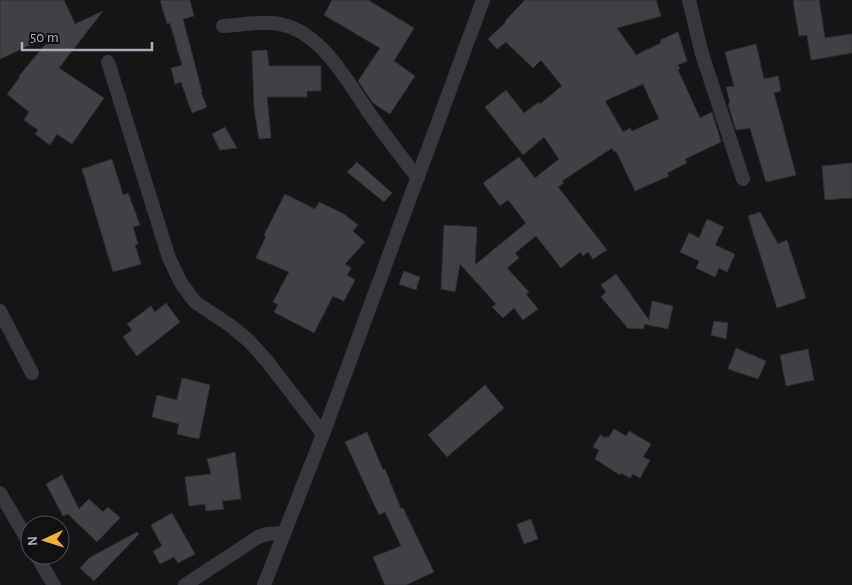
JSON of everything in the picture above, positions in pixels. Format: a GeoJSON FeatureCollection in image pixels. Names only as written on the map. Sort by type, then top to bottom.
{"type":"FeatureCollection","features":[{"type":"Feature","properties":{"kind":"street"},"geometry":{"type":"LineString","coordinates":[[264,585],[323,434],[483,0]]}},
{"type":"Feature","properties":{"kind":"street"},"geometry":{"type":"LineString","coordinates":[[689,0],[702,54],[743,179]]}},
{"type":"Feature","properties":{"kind":"street"},"geometry":{"type":"LineString","coordinates":[[223,26],[265,23],[284,25],[301,32],[315,42],[330,58],[418,178]]}},
{"type":"Feature","properties":{"kind":"street"},"geometry":{"type":"LineString","coordinates":[[108,62],[169,258],[181,283],[195,302],[231,326],[249,341],[267,361],[323,434]]}},
{"type":"Feature","properties":{"kind":"street"},"geometry":{"type":"LineString","coordinates":[[0,311],[32,373]]}},
{"type":"Feature","properties":{"kind":"street"},"geometry":{"type":"LineString","coordinates":[[0,493],[20,527]]}},
{"type":"Feature","properties":{"kind":"street"},"geometry":{"type":"LineString","coordinates":[[185,585],[258,537],[267,534],[284,533]]}},
{"type":"Feature","properties":{"kind":"street"},"geometry":{"type":"LineString","coordinates":[[42,565],[54,585]]}},
{"type":"Feature","properties":{"kind":"building"},"geometry":{"type":"Polygon","coordinates":[[[0,0],[64,0],[75,24],[103,11],[59,68],[104,98],[72,144],[57,134],[50,145],[35,134],[38,130],[24,120],[29,112],[7,94],[19,76],[54,34],[0,59],[0,0]]]}},
{"type":"Feature","properties":{"kind":"building"},"geometry":{"type":"Polygon","coordinates":[[[160,0],[190,0],[194,16],[183,19],[201,92],[207,107],[192,113],[181,82],[175,84],[171,68],[182,65],[170,23],[167,24],[160,0]]]}},
{"type":"Feature","properties":{"kind":"building"},"geometry":{"type":"Polygon","coordinates":[[[332,0],[368,0],[414,28],[394,61],[415,76],[390,114],[373,103],[358,81],[380,48],[324,15],[332,0]]]}},
{"type":"Feature","properties":{"kind":"building"},"geometry":{"type":"Polygon","coordinates":[[[525,0],[656,0],[661,16],[617,28],[636,55],[661,43],[660,40],[678,32],[687,61],[678,65],[680,69],[678,70],[700,118],[712,112],[721,142],[685,159],[687,163],[667,173],[669,176],[635,191],[616,151],[614,152],[612,148],[562,181],[564,183],[558,187],[607,250],[593,259],[588,252],[583,256],[580,252],[561,268],[536,236],[515,253],[519,258],[507,268],[529,292],[526,294],[538,309],[523,320],[514,308],[503,318],[492,307],[496,304],[460,264],[455,292],[441,289],[444,225],[477,227],[475,265],[526,223],[508,200],[500,206],[483,183],[519,157],[535,178],[559,159],[544,137],[523,155],[485,107],[506,90],[524,113],[539,102],[540,104],[562,86],[541,60],[533,68],[506,42],[497,49],[488,39],[525,0]],[[643,84],[605,101],[623,132],[630,128],[632,131],[659,119],[643,84]]]}},
{"type":"Feature","properties":{"kind":"building"},"geometry":{"type":"Polygon","coordinates":[[[793,0],[819,0],[825,38],[852,34],[852,53],[811,60],[807,35],[799,36],[793,0]]]}},
{"type":"Feature","properties":{"kind":"building"},"geometry":{"type":"Polygon","coordinates":[[[756,44],[764,79],[778,76],[781,91],[774,93],[796,175],[766,182],[750,128],[736,130],[728,104],[730,103],[726,87],[734,86],[725,52],[756,44]]]}},
{"type":"Feature","properties":{"kind":"building"},"geometry":{"type":"Polygon","coordinates":[[[267,50],[269,66],[321,66],[321,91],[307,91],[307,97],[267,97],[271,138],[259,139],[254,108],[252,51],[267,50]]]}},
{"type":"Feature","properties":{"kind":"building"},"geometry":{"type":"Polygon","coordinates":[[[225,127],[237,148],[220,150],[212,134],[225,127]]]}},
{"type":"Feature","properties":{"kind":"building"},"geometry":{"type":"Polygon","coordinates":[[[112,159],[123,195],[128,193],[140,225],[133,227],[138,244],[135,245],[141,264],[113,272],[82,169],[112,159]]]}},
{"type":"Feature","properties":{"kind":"building"},"geometry":{"type":"Polygon","coordinates":[[[357,162],[392,193],[384,202],[347,172],[357,162]]]}},
{"type":"Feature","properties":{"kind":"building"},"geometry":{"type":"Polygon","coordinates":[[[852,163],[852,198],[825,200],[822,166],[852,163]]]}},
{"type":"Feature","properties":{"kind":"building"},"geometry":{"type":"Polygon","coordinates":[[[285,194],[315,209],[319,202],[344,214],[358,225],[353,231],[365,242],[345,264],[351,268],[347,275],[355,280],[344,301],[333,296],[314,333],[274,312],[278,305],[273,302],[289,272],[256,258],[266,236],[264,235],[285,194]]]}},
{"type":"Feature","properties":{"kind":"building"},"geometry":{"type":"Polygon","coordinates":[[[760,212],[778,244],[787,240],[806,298],[777,308],[748,216],[760,212]]]}},
{"type":"Feature","properties":{"kind":"building"},"geometry":{"type":"Polygon","coordinates":[[[707,219],[724,227],[715,245],[735,254],[727,272],[719,268],[715,277],[696,268],[699,261],[680,252],[689,233],[699,238],[707,219]]]}},
{"type":"Feature","properties":{"kind":"building"},"geometry":{"type":"Polygon","coordinates":[[[404,271],[420,277],[416,290],[399,284],[404,271]]]}},
{"type":"Feature","properties":{"kind":"building"},"geometry":{"type":"Polygon","coordinates":[[[616,274],[649,320],[652,301],[673,306],[668,329],[644,324],[644,329],[627,328],[601,297],[606,292],[601,285],[616,274]]]}},
{"type":"Feature","properties":{"kind":"building"},"geometry":{"type":"Polygon","coordinates":[[[166,303],[180,322],[137,356],[123,337],[132,330],[127,324],[151,306],[155,312],[166,303]]]}},
{"type":"Feature","properties":{"kind":"building"},"geometry":{"type":"Polygon","coordinates":[[[714,321],[728,323],[726,339],[711,335],[714,321]]]}},
{"type":"Feature","properties":{"kind":"building"},"geometry":{"type":"Polygon","coordinates":[[[736,348],[766,361],[758,379],[728,369],[736,348]]]}},
{"type":"Feature","properties":{"kind":"building"},"geometry":{"type":"Polygon","coordinates":[[[808,349],[814,380],[786,386],[780,355],[808,349]]]}},
{"type":"Feature","properties":{"kind":"building"},"geometry":{"type":"Polygon","coordinates":[[[182,378],[210,385],[199,439],[177,434],[179,424],[152,417],[157,395],[177,400],[182,378]]]}},
{"type":"Feature","properties":{"kind":"building"},"geometry":{"type":"Polygon","coordinates":[[[485,385],[504,408],[447,457],[428,435],[485,385]]]}},
{"type":"Feature","properties":{"kind":"building"},"geometry":{"type":"Polygon","coordinates":[[[614,429],[626,436],[629,431],[651,444],[643,457],[650,460],[640,478],[633,474],[630,478],[621,473],[620,475],[595,459],[599,450],[593,447],[600,435],[606,438],[607,436],[609,437],[614,429]]]}},
{"type":"Feature","properties":{"kind":"building"},"geometry":{"type":"Polygon","coordinates":[[[367,432],[383,470],[385,469],[401,509],[403,508],[434,572],[406,585],[385,585],[373,557],[401,546],[385,512],[379,515],[345,442],[367,432]]]}},
{"type":"Feature","properties":{"kind":"building"},"geometry":{"type":"Polygon","coordinates":[[[235,452],[241,499],[222,501],[224,509],[206,511],[205,504],[189,506],[185,477],[211,474],[207,459],[235,452]]]}},
{"type":"Feature","properties":{"kind":"building"},"geometry":{"type":"Polygon","coordinates":[[[62,475],[79,509],[89,499],[103,512],[108,507],[120,518],[97,542],[70,515],[62,515],[46,484],[62,475]]]}},
{"type":"Feature","properties":{"kind":"building"},"geometry":{"type":"Polygon","coordinates":[[[172,513],[195,554],[178,563],[174,557],[160,564],[153,551],[162,546],[151,525],[172,513]]]}},
{"type":"Feature","properties":{"kind":"building"},"geometry":{"type":"Polygon","coordinates":[[[531,519],[538,539],[524,544],[517,524],[531,519]]]}},
{"type":"Feature","properties":{"kind":"building"},"geometry":{"type":"Polygon","coordinates":[[[137,532],[139,534],[94,581],[80,568],[89,558],[137,532]]]}}]}
